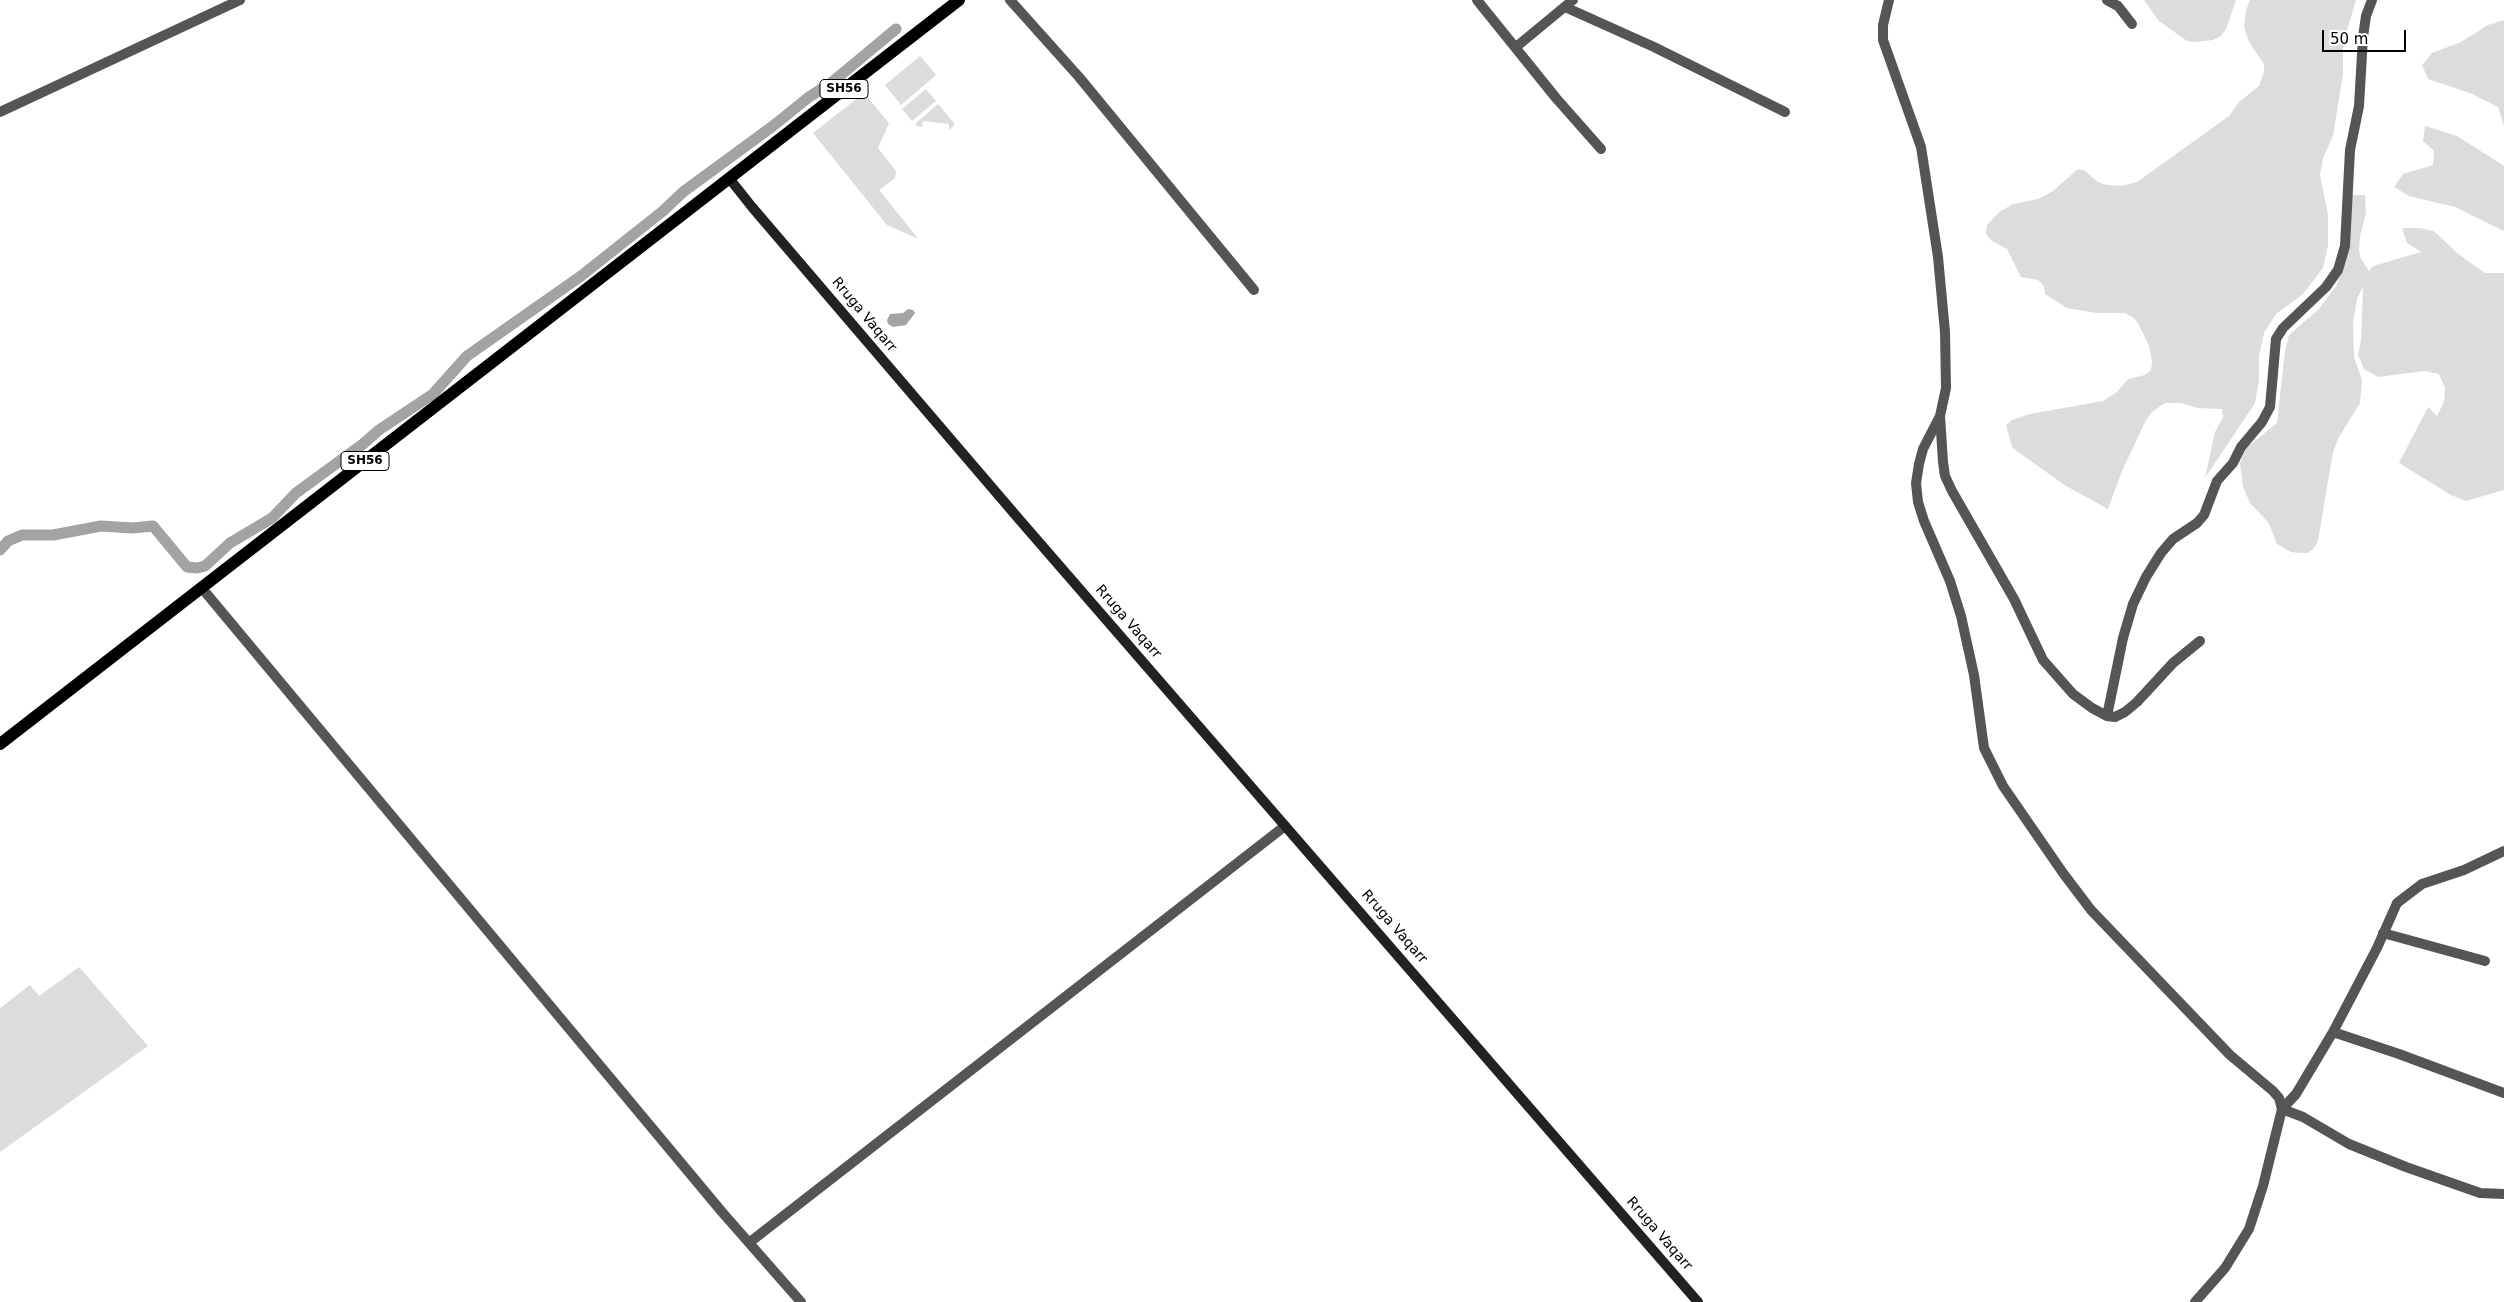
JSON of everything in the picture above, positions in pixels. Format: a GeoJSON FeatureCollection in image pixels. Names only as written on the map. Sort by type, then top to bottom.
{"type":"FeatureCollection","features":[{"type":"Feature","properties":{"kind":"main road","name":"SH56"},"geometry":{"type":"LineString","coordinates":[[0,744],[959,0]]}},
{"type":"Feature","properties":{"kind":"main road","name":"Rruga Vaqarr"},"geometry":{"type":"LineString","coordinates":[[729,178],[1018,518],[1698,1302]]}},
{"type":"Feature","properties":{"kind":"street"},"geometry":{"type":"LineString","coordinates":[[0,112],[240,0]]}},
{"type":"Feature","properties":{"kind":"street"},"geometry":{"type":"LineString","coordinates":[[1010,0],[1079,77],[1254,290]]}},
{"type":"Feature","properties":{"kind":"street"},"geometry":{"type":"LineString","coordinates":[[1477,0],[1556,98],[1601,149]]}},
{"type":"Feature","properties":{"kind":"street"},"geometry":{"type":"LineString","coordinates":[[1516,47],[1574,0]]}},
{"type":"Feature","properties":{"kind":"street"},"geometry":{"type":"LineString","coordinates":[[1889,0],[1883,25],[1883,40],[1887,57],[1921,147],[1938,257],[1945,332],[1946,388],[1940,416],[1923,449],[1919,464],[1916,483],[1918,502],[1924,521],[1950,581],[1961,616],[1974,675],[1979,726],[1991,765],[2063,874],[2091,910],[2230,1054],[2273,1091],[2279,1098],[2282,1109]]}},
{"type":"Feature","properties":{"kind":"street"},"geometry":{"type":"LineString","coordinates":[[2107,0],[2118,6],[2132,24]]}},
{"type":"Feature","properties":{"kind":"street"},"geometry":{"type":"LineString","coordinates":[[2107,716],[2123,638],[2133,604],[2146,576],[2173,539],[2197,523],[2204,515],[2217,480],[2233,463],[2241,447],[2262,422],[2270,407],[2276,339],[2283,328],[2326,287],[2338,270],[2345,246],[2350,150],[2360,106],[2363,38],[2366,16],[2372,0]]}},
{"type":"Feature","properties":{"kind":"street"},"geometry":{"type":"LineString","coordinates":[[1565,7],[1785,112]]}},
{"type":"Feature","properties":{"kind":"street"},"geometry":{"type":"LineString","coordinates":[[1940,416],[1945,476],[2014,599],[2043,660],[2073,694],[2107,716],[2115,717],[2125,712],[2173,662],[2200,641]]}},
{"type":"Feature","properties":{"kind":"street"},"geometry":{"type":"LineString","coordinates":[[201,587],[722,1212],[801,1302]]}},
{"type":"Feature","properties":{"kind":"street"},"geometry":{"type":"LineString","coordinates":[[750,1242],[1285,826]]}},
{"type":"Feature","properties":{"kind":"street"},"geometry":{"type":"LineString","coordinates":[[2195,1302],[2225,1268],[2249,1229],[2282,1109],[2296,1094],[2333,1032],[2393,911],[2407,894],[2422,884],[2464,870],[2504,851]]}},
{"type":"Feature","properties":{"kind":"street"},"geometry":{"type":"LineString","coordinates":[[2383,933],[2485,961]]}},
{"type":"Feature","properties":{"kind":"street"},"geometry":{"type":"LineString","coordinates":[[2333,1032],[2406,1056],[2504,1093]]}},
{"type":"Feature","properties":{"kind":"street"},"geometry":{"type":"LineString","coordinates":[[2282,1109],[2293,1112],[2349,1144],[2422,1172],[2480,1193],[2504,1194]]}},
{"type":"Feature","properties":{"kind":"shaded area"},"geometry":{"type":"Polygon","coordinates":[[[2144,0],[2236,0],[2226,29],[2221,36],[2213,40],[2195,42],[2187,41],[2159,21],[2144,0]]]}},
{"type":"Feature","properties":{"kind":"shaded area"},"geometry":{"type":"Polygon","coordinates":[[[2250,0],[2356,0],[2343,44],[2343,74],[2333,136],[2323,158],[2320,175],[2328,215],[2328,245],[2323,268],[2303,294],[2276,314],[2264,333],[2259,356],[2259,380],[2255,403],[2205,478],[2215,432],[2223,417],[2222,409],[2197,408],[2181,403],[2165,403],[2152,412],[2146,420],[2122,471],[2108,509],[2066,486],[2018,452],[2012,447],[2006,425],[2012,420],[2030,414],[2103,401],[2117,392],[2128,379],[2145,375],[2151,370],[2152,361],[2149,346],[2133,317],[2124,313],[2096,313],[2067,308],[2045,294],[2044,286],[2038,280],[2021,277],[2007,249],[1992,241],[1986,234],[1987,225],[1999,212],[2013,204],[2038,199],[2053,191],[2078,169],[2085,171],[2098,182],[2107,185],[2122,186],[2137,182],[2229,116],[2239,102],[2259,86],[2264,72],[2264,64],[2249,42],[2244,27],[2246,10],[2250,0]]]}},
{"type":"Feature","properties":{"kind":"shaded area"},"geometry":{"type":"Polygon","coordinates":[[[2504,20],[2504,126],[2498,107],[2470,93],[2428,79],[2422,65],[2432,53],[2461,42],[2488,25],[2504,20]]]}},
{"type":"Feature","properties":{"kind":"shaded area"},"geometry":{"type":"Polygon","coordinates":[[[920,56],[936,75],[901,105],[885,85],[920,56]]]}},
{"type":"Feature","properties":{"kind":"shaded area"},"geometry":{"type":"Polygon","coordinates":[[[926,89],[936,101],[912,121],[902,109],[926,89]]]}},
{"type":"Feature","properties":{"kind":"shaded area"},"geometry":{"type":"Polygon","coordinates":[[[859,97],[869,99],[889,123],[878,148],[896,171],[895,178],[879,190],[916,238],[887,225],[813,133],[859,97]]]}},
{"type":"Feature","properties":{"kind":"shaded area"},"geometry":{"type":"Polygon","coordinates":[[[938,104],[954,123],[954,126],[949,130],[949,124],[923,121],[922,127],[915,124],[938,104]]]}},
{"type":"Feature","properties":{"kind":"shaded area"},"geometry":{"type":"Polygon","coordinates":[[[2425,126],[2457,136],[2504,166],[2504,231],[2455,207],[2409,196],[2394,187],[2403,174],[2433,165],[2434,151],[2423,141],[2425,126]]]}},
{"type":"Feature","properties":{"kind":"shaded area"},"geometry":{"type":"Polygon","coordinates":[[[2350,195],[2365,195],[2366,213],[2360,237],[2359,251],[2361,259],[2369,271],[2373,266],[2421,252],[2407,243],[2402,228],[2419,228],[2434,231],[2457,253],[2485,273],[2504,273],[2504,490],[2466,501],[2451,495],[2399,463],[2428,407],[2437,416],[2444,402],[2445,388],[2439,374],[2424,371],[2378,377],[2364,369],[2358,355],[2361,340],[2363,287],[2357,299],[2353,323],[2354,357],[2362,380],[2360,403],[2339,437],[2333,452],[2318,541],[2308,553],[2291,552],[2277,544],[2268,522],[2250,503],[2243,487],[2240,463],[2246,448],[2277,423],[2285,351],[2289,335],[2319,309],[2336,286],[2344,267],[2350,195]]]}},
{"type":"Feature","properties":{"kind":"shaded area"},"geometry":{"type":"Polygon","coordinates":[[[908,309],[913,310],[915,313],[906,325],[893,327],[888,324],[887,320],[890,314],[903,313],[908,309]]]}},
{"type":"Feature","properties":{"kind":"shaded area"},"geometry":{"type":"Polygon","coordinates":[[[79,967],[148,1046],[0,1152],[0,1008],[30,985],[39,996],[79,967]]]}},
{"type":"Feature","properties":{"kind":"waterway"},"geometry":{"type":"LineString","coordinates":[[0,550],[8,541],[22,535],[53,535],[101,526],[132,528],[153,526],[187,567],[197,568],[205,566],[230,543],[272,518],[296,493],[379,430],[433,394],[467,356],[581,276],[663,211],[683,192],[809,97],[831,83],[896,29]]}}]}
